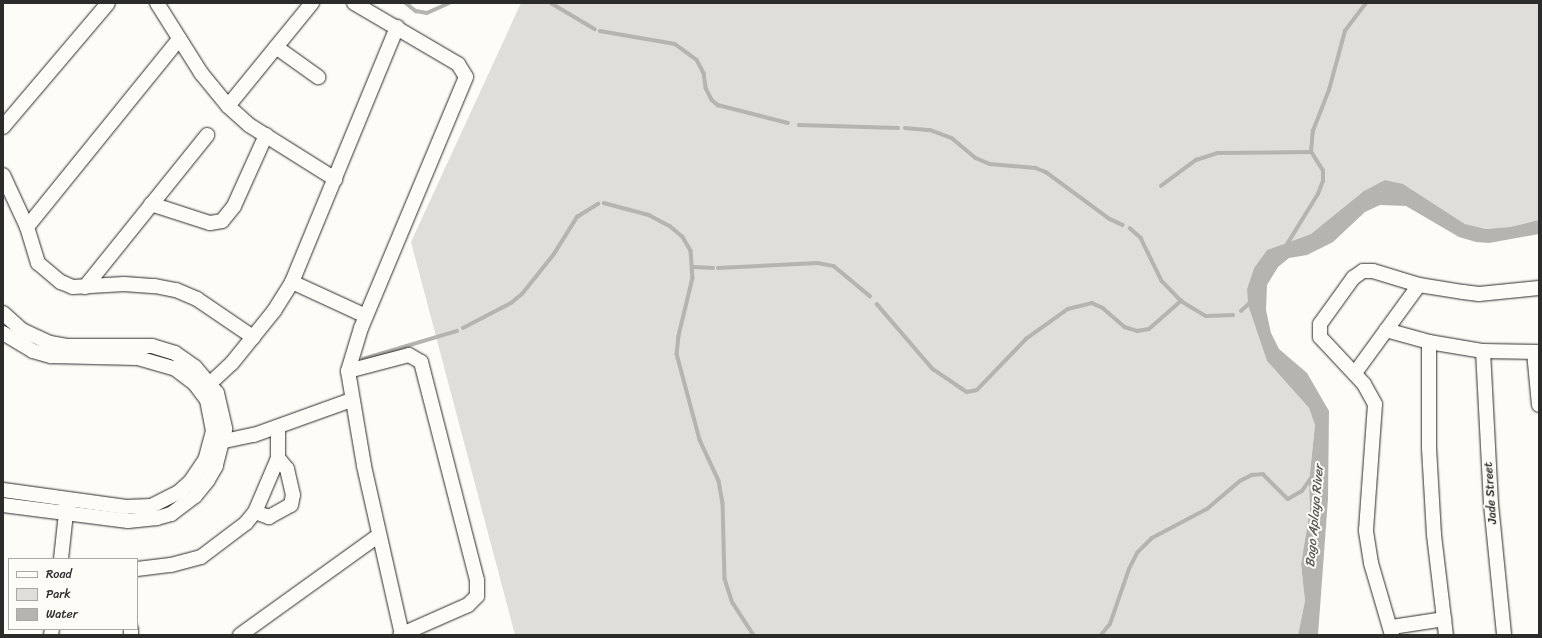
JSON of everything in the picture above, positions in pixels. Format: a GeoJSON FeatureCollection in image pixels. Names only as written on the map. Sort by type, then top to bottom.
{"type":"FeatureCollection","features":[{"type":"Feature","properties":{"kind":"street"},"geometry":{"type":"LineString","coordinates":[[3,127],[108,3]]}},
{"type":"Feature","properties":{"kind":"street"},"geometry":{"type":"LineString","coordinates":[[157,3],[215,93],[228,106],[266,135],[335,179]]}},
{"type":"Feature","properties":{"kind":"street"},"geometry":{"type":"LineString","coordinates":[[228,106],[312,3]]}},
{"type":"Feature","properties":{"kind":"street"},"geometry":{"type":"LineString","coordinates":[[348,371],[409,355],[421,362],[477,580],[477,596],[468,605],[401,634],[351,400],[348,371],[351,356],[366,316],[466,77],[458,64],[354,3]]}},
{"type":"Feature","properties":{"kind":"street"},"geometry":{"type":"LineString","coordinates":[[206,388],[253,337],[274,311],[292,282],[397,27]]}},
{"type":"Feature","properties":{"kind":"street"},"geometry":{"type":"LineString","coordinates":[[27,227],[179,39]]}},
{"type":"Feature","properties":{"kind":"street"},"geometry":{"type":"LineString","coordinates":[[276,47],[318,77]]}},
{"type":"Feature","properties":{"kind":"street"},"geometry":{"type":"LineString","coordinates":[[84,287],[207,135]]}},
{"type":"Feature","properties":{"kind":"street"},"geometry":{"type":"LineString","coordinates":[[151,204],[210,223],[223,224],[234,206],[266,135]]}},
{"type":"Feature","properties":{"kind":"street"},"geometry":{"type":"LineString","coordinates":[[3,175],[27,227],[38,263],[49,274],[73,287],[124,284],[155,286],[176,290],[197,300],[253,337]]}},
{"type":"Feature","properties":{"kind":"street"},"geometry":{"type":"LineString","coordinates":[[1444,619],[1392,631],[1379,592],[1366,530],[1375,404],[1370,393],[1355,373],[1320,337],[1318,330],[1325,315],[1354,278],[1363,270],[1373,271],[1419,285],[1479,294],[1539,288]]}},
{"type":"Feature","properties":{"kind":"street"},"geometry":{"type":"LineString","coordinates":[[292,282],[366,316]]}},
{"type":"Feature","properties":{"kind":"street"},"geometry":{"type":"LineString","coordinates":[[1355,373],[1419,285]]}},
{"type":"Feature","properties":{"kind":"street"},"geometry":{"type":"LineString","coordinates":[[3,312],[22,330],[50,343],[67,346],[152,346],[175,353],[195,367],[206,388]]}},
{"type":"Feature","properties":{"kind":"street"},"geometry":{"type":"LineString","coordinates":[[1386,330],[1429,342],[1483,351],[1536,352],[1539,405]]}},
{"type":"Feature","properties":{"kind":"street"},"geometry":{"type":"LineString","coordinates":[[3,333],[33,351],[51,356],[138,358],[162,362],[206,388],[221,403],[225,429],[217,443],[208,480],[195,496],[171,514],[157,518],[128,521],[3,490]]}},
{"type":"Feature","properties":{"kind":"street"},"geometry":{"type":"LineString","coordinates":[[1429,342],[1429,448],[1434,535],[1446,635]]}},
{"type":"Feature","properties":{"kind":"street","name":"Jade Street"},"geometry":{"type":"LineString","coordinates":[[1483,351],[1491,504],[1504,635]]}},
{"type":"Feature","properties":{"kind":"street"},"geometry":{"type":"LineString","coordinates":[[217,443],[278,428],[351,400]]}},
{"type":"Feature","properties":{"kind":"street"},"geometry":{"type":"LineString","coordinates":[[138,569],[171,565],[201,556],[225,540],[255,512],[278,458],[278,428]]}},
{"type":"Feature","properties":{"kind":"street"},"geometry":{"type":"LineString","coordinates":[[255,512],[269,517],[291,505],[293,495],[287,469],[278,458]]}},
{"type":"Feature","properties":{"kind":"street"},"geometry":{"type":"LineString","coordinates":[[3,505],[67,506]]}},
{"type":"Feature","properties":{"kind":"street"},"geometry":{"type":"LineString","coordinates":[[61,558],[67,506]]}},
{"type":"Feature","properties":{"kind":"street"},"geometry":{"type":"LineString","coordinates":[[240,635],[379,535]]}},
{"type":"Feature","properties":{"kind":"green space"},"geometry":{"type":"Polygon","coordinates":[[[521,3],[1539,3],[1539,220],[1510,227],[1486,229],[1465,224],[1403,184],[1385,180],[1311,234],[1267,250],[1254,268],[1247,289],[1248,305],[1267,361],[1309,408],[1315,425],[1309,482],[1310,510],[1301,564],[1305,601],[1298,635],[515,635],[411,242],[521,3]]]}},
{"type":"Feature","properties":{"kind":"water","name":"Bago Aplaya River"},"geometry":{"type":"Polygon","coordinates":[[[1385,180],[1403,184],[1465,224],[1486,229],[1510,227],[1539,220],[1539,234],[1489,243],[1476,242],[1459,237],[1406,206],[1380,205],[1365,212],[1333,242],[1307,255],[1289,258],[1278,267],[1267,285],[1266,310],[1271,333],[1279,349],[1307,373],[1329,411],[1328,499],[1318,635],[1298,635],[1305,601],[1301,564],[1310,510],[1309,482],[1315,425],[1309,408],[1267,361],[1248,305],[1247,289],[1254,268],[1267,250],[1311,234],[1364,191],[1385,180]]]}},
{"type":"Feature","properties":{"kind":"waterway"},"geometry":{"type":"LineString","coordinates":[[406,3],[416,11],[427,13],[449,3]]}},
{"type":"Feature","properties":{"kind":"waterway"},"geometry":{"type":"LineString","coordinates":[[551,3],[595,29]]}},
{"type":"Feature","properties":{"kind":"waterway"},"geometry":{"type":"LineString","coordinates":[[1286,246],[1318,194],[1323,181],[1323,171],[1311,152],[1313,131],[1329,90],[1345,31],[1366,3]]}},
{"type":"Feature","properties":{"kind":"waterway"},"geometry":{"type":"LineString","coordinates":[[600,31],[675,44],[697,60],[704,73],[706,88],[712,100],[718,105],[788,123]]}},
{"type":"Feature","properties":{"kind":"waterway"},"geometry":{"type":"LineString","coordinates":[[799,125],[898,128]]}},
{"type":"Feature","properties":{"kind":"waterway"},"geometry":{"type":"LineString","coordinates":[[905,128],[930,130],[952,138],[976,158],[990,164],[1036,168],[1046,172],[1110,219],[1123,225]]}},
{"type":"Feature","properties":{"kind":"waterway"},"geometry":{"type":"LineString","coordinates":[[1161,186],[1196,160],[1217,153],[1311,152]]}},
{"type":"Feature","properties":{"kind":"waterway"},"geometry":{"type":"LineString","coordinates":[[604,203],[649,215],[670,226],[683,237],[691,251],[693,278],[679,336],[677,354],[700,440],[719,481],[723,503],[725,579],[733,603],[754,635]]}},
{"type":"Feature","properties":{"kind":"waterway"},"geometry":{"type":"LineString","coordinates":[[463,328],[511,303],[522,294],[554,254],[577,217],[598,204]]}},
{"type":"Feature","properties":{"kind":"waterway"},"geometry":{"type":"LineString","coordinates":[[1130,228],[1141,238],[1162,281],[1181,301],[1206,316],[1233,315]]}},
{"type":"Feature","properties":{"kind":"waterway"},"geometry":{"type":"LineString","coordinates":[[718,268],[818,263],[834,266],[870,296]]}},
{"type":"Feature","properties":{"kind":"waterway"},"geometry":{"type":"LineString","coordinates":[[694,267],[713,268]]}},
{"type":"Feature","properties":{"kind":"waterway"},"geometry":{"type":"LineString","coordinates":[[877,304],[933,369],[967,392],[977,390],[1026,339],[1068,309],[1092,303],[1103,308],[1125,327],[1137,331],[1149,329],[1181,301]]}},
{"type":"Feature","properties":{"kind":"waterway"},"geometry":{"type":"LineString","coordinates":[[1241,311],[1250,303]]}},
{"type":"Feature","properties":{"kind":"waterway"},"geometry":{"type":"LineString","coordinates":[[363,359],[457,331]]}},
{"type":"Feature","properties":{"kind":"waterway","name":"Bago Aplaya River"},"geometry":{"type":"LineString","coordinates":[[1101,635],[1110,624],[1129,569],[1137,553],[1152,538],[1207,509],[1240,481],[1252,475],[1263,474],[1288,499],[1302,491],[1311,478]]}}]}
